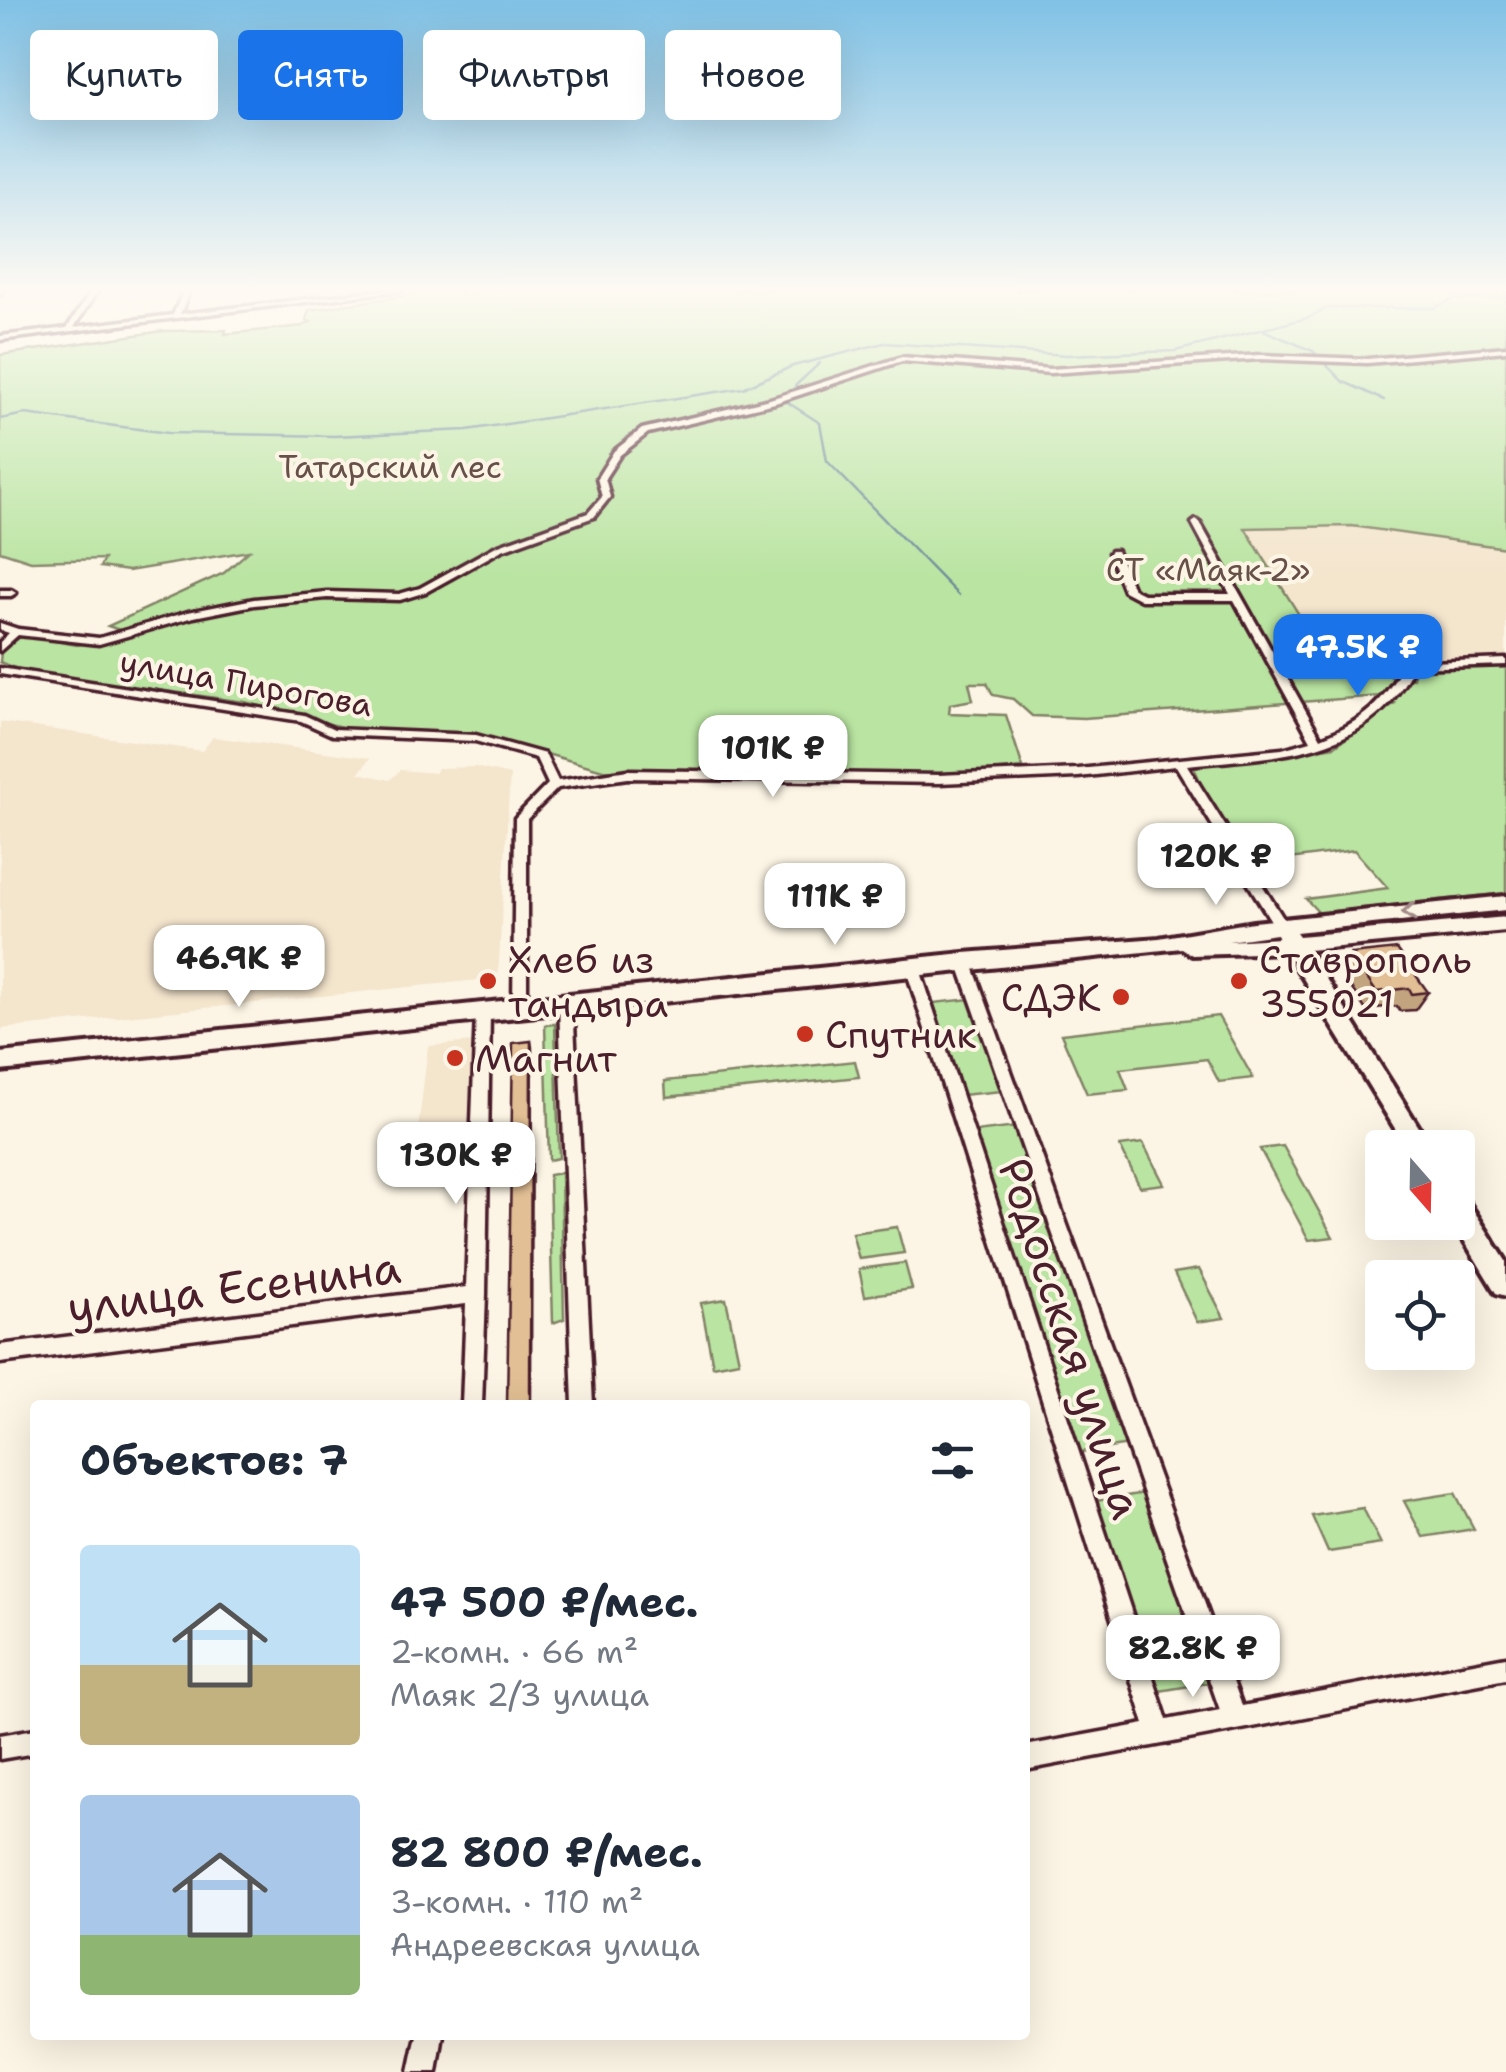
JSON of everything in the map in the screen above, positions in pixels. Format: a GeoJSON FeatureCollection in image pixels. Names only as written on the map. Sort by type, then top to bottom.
{"type":"FeatureCollection","features":[{"type":"Feature","properties":{"kind":"main road"},"geometry":{"type":"LineString","coordinates":[[0,1062],[964,960],[1159,945],[1218,949],[1506,902]]}},
{"type":"Feature","properties":{"kind":"main road"},"geometry":{"type":"LineString","coordinates":[[1288,935],[1506,924]]}},
{"type":"Feature","properties":{"kind":"main road"},"geometry":{"type":"LineString","coordinates":[[1288,935],[1409,1130]]}},
{"type":"Feature","properties":{"kind":"main road"},"geometry":{"type":"LineString","coordinates":[[1475,1235],[1506,1284]]}},
{"type":"Feature","properties":{"kind":"street"},"geometry":{"type":"LineString","coordinates":[[0,626],[16,632],[99,641],[192,614],[254,602],[328,596],[400,597],[422,590],[499,548],[590,515],[606,497],[601,478],[613,459],[645,431],[816,387]]}},
{"type":"Feature","properties":{"kind":"street"},"geometry":{"type":"LineString","coordinates":[[1196,523],[1319,745]]}},
{"type":"Feature","properties":{"kind":"street"},"geometry":{"type":"LineString","coordinates":[[1114,554],[1129,591],[1141,597],[1234,597]]}},
{"type":"Feature","properties":{"kind":"street"},"geometry":{"type":"LineString","coordinates":[[0,648],[16,632]]}},
{"type":"Feature","properties":{"kind":"street"},"geometry":{"type":"LineString","coordinates":[[520,1007],[521,818],[554,785],[628,774],[939,780],[1180,764],[1319,745],[1347,732],[1383,705],[1402,684],[1409,665],[1506,662]]}},
{"type":"Feature","properties":{"kind":"street","name":"улица Пирогова"},"geometry":{"type":"LineString","coordinates":[[0,671],[304,718],[332,732],[476,738],[541,756],[554,785]]}},
{"type":"Feature","properties":{"kind":"street"},"geometry":{"type":"LineString","coordinates":[[1180,764],[1288,935]]}},
{"type":"Feature","properties":{"kind":"street","name":"Родосская улица"},"geometry":{"type":"LineString","coordinates":[[964,960],[1235,1720]]}},
{"type":"Feature","properties":{"kind":"street","name":"Родосская улица"},"geometry":{"type":"LineString","coordinates":[[912,966],[1160,1733]]}},
{"type":"Feature","properties":{"kind":"street"},"geometry":{"type":"LineString","coordinates":[[566,1003],[582,1400]]}},
{"type":"Feature","properties":{"kind":"street"},"geometry":{"type":"LineString","coordinates":[[472,1400],[482,1011]]}},
{"type":"Feature","properties":{"kind":"street","name":"улица Есенина"},"geometry":{"type":"LineString","coordinates":[[0,1354],[477,1294]]}},
{"type":"Feature","properties":{"kind":"street"},"geometry":{"type":"LineString","coordinates":[[1030,1757],[1506,1668]]}},
{"type":"Feature","properties":{"kind":"street"},"geometry":{"type":"LineString","coordinates":[[0,1747],[30,1742]]}},
{"type":"Feature","properties":{"kind":"street"},"geometry":{"type":"LineString","coordinates":[[423,2072],[429,2040]]}},
{"type":"Feature","properties":{"kind":"shaded area"},"geometry":{"type":"Polygon","coordinates":[[[1352,526],[1506,548],[1506,659],[1329,663],[1244,528],[1352,526]]]}},
{"type":"Feature","properties":{"kind":"shaded area"},"geometry":{"type":"Polygon","coordinates":[[[0,722],[202,751],[213,737],[370,758],[359,773],[390,780],[400,770],[435,773],[438,768],[475,767],[510,775],[498,978],[0,1029],[0,722]]]}},
{"type":"Feature","properties":{"kind":"shaded area"},"geometry":{"type":"Polygon","coordinates":[[[473,1042],[465,1169],[413,1173],[428,1046],[473,1042]]]}},
{"type":"Feature","properties":{"kind":"green space","name":"Татарский лес"},"geometry":{"type":"Polygon","coordinates":[[[0,387],[1506,387],[1506,548],[1352,526],[1245,528],[1329,663],[1379,661],[1391,676],[1413,678],[1416,668],[1506,664],[1506,893],[1319,913],[1306,899],[1388,888],[1354,850],[1253,864],[1204,791],[1194,767],[1335,746],[1395,703],[1381,696],[1084,718],[1032,716],[1013,699],[993,695],[987,683],[969,683],[973,700],[950,704],[949,713],[1006,715],[1023,768],[938,776],[603,770],[473,733],[353,730],[245,702],[21,671],[0,662],[1,652],[23,635],[77,645],[131,634],[108,626],[224,573],[249,551],[128,571],[100,567],[104,559],[31,561],[0,551],[0,387]]]}},
{"type":"Feature","properties":{"kind":"green space"},"geometry":{"type":"Polygon","coordinates":[[[1506,908],[1506,917],[1299,938],[1294,931],[1506,908]]]}},
{"type":"Feature","properties":{"kind":"green space"},"geometry":{"type":"Polygon","coordinates":[[[970,999],[1002,1091],[962,1095],[933,1003],[970,999]]]}},
{"type":"Feature","properties":{"kind":"green space"},"geometry":{"type":"Polygon","coordinates":[[[1218,1016],[1253,1078],[1219,1082],[1207,1059],[1120,1069],[1128,1090],[1087,1094],[1061,1034],[1218,1016]]]}},
{"type":"Feature","properties":{"kind":"green space"},"geometry":{"type":"Polygon","coordinates":[[[555,1024],[559,1158],[549,1160],[545,1025],[555,1024]]]}},
{"type":"Feature","properties":{"kind":"green space"},"geometry":{"type":"Polygon","coordinates":[[[855,1061],[859,1077],[666,1097],[665,1081],[855,1061]]]}},
{"type":"Feature","properties":{"kind":"green space"},"geometry":{"type":"Polygon","coordinates":[[[1016,1127],[1130,1445],[1080,1452],[975,1132],[1016,1127]]]}},
{"type":"Feature","properties":{"kind":"green space"},"geometry":{"type":"Polygon","coordinates":[[[1143,1143],[1164,1184],[1140,1187],[1120,1146],[1143,1143]]]}},
{"type":"Feature","properties":{"kind":"green space"},"geometry":{"type":"Polygon","coordinates":[[[1283,1146],[1333,1237],[1309,1240],[1260,1149],[1283,1146]]]}},
{"type":"Feature","properties":{"kind":"green space"},"geometry":{"type":"Polygon","coordinates":[[[561,1173],[564,1319],[553,1323],[549,1175],[561,1173]]]}},
{"type":"Feature","properties":{"kind":"green space"},"geometry":{"type":"Polygon","coordinates":[[[897,1227],[904,1253],[859,1259],[852,1233],[897,1227]]]}},
{"type":"Feature","properties":{"kind":"green space"},"geometry":{"type":"Polygon","coordinates":[[[905,1263],[912,1289],[865,1296],[859,1269],[905,1263]]]}},
{"type":"Feature","properties":{"kind":"green space"},"geometry":{"type":"Polygon","coordinates":[[[1199,1269],[1224,1318],[1197,1322],[1174,1273],[1199,1269]]]}},
{"type":"Feature","properties":{"kind":"green space"},"geometry":{"type":"Polygon","coordinates":[[[726,1299],[739,1361],[713,1366],[701,1303],[726,1299]]]}},
{"type":"Feature","properties":{"kind":"green space"},"geometry":{"type":"Polygon","coordinates":[[[1145,1493],[1214,1682],[1159,1691],[1096,1501],[1145,1493]]]}},
{"type":"Feature","properties":{"kind":"green space"},"geometry":{"type":"Polygon","coordinates":[[[1455,1493],[1474,1529],[1423,1537],[1404,1501],[1455,1493]]]}},
{"type":"Feature","properties":{"kind":"green space"},"geometry":{"type":"Polygon","coordinates":[[[1363,1508],[1381,1544],[1328,1552],[1312,1516],[1363,1508]]]}},
{"type":"Feature","properties":{"kind":"building"},"geometry":{"type":"Polygon","coordinates":[[[1397,949],[1428,992],[1412,994],[1409,988],[1376,992],[1351,954],[1397,949]]]}},
{"type":"Feature","properties":{"kind":"building"},"geometry":{"type":"Polygon","coordinates":[[[531,1041],[530,1400],[507,1400],[513,1043],[531,1041]]]}},
{"type":"Feature","properties":{"kind":"waterway"},"geometry":{"type":"LineString","coordinates":[[0,419],[25,414],[168,433],[334,436],[467,430],[746,387]]}},
{"type":"Feature","properties":{"kind":"waterway"},"geometry":{"type":"LineString","coordinates":[[795,387],[787,402],[820,423],[827,461],[958,595]]}},
{"type":"Feature","properties":{"kind":"waterway"},"geometry":{"type":"LineString","coordinates":[[1355,387],[1384,400]]}},
{"type":"Feature","properties":{"kind":"place","name":"Хлеб из тандыра"},"geometry":{"type":"Point","coordinates":[488,981]}},
{"type":"Feature","properties":{"kind":"place","name":"Ставрополь 355021"},"geometry":{"type":"Point","coordinates":[1239,981]}},
{"type":"Feature","properties":{"kind":"place","name":"СДЭК"},"geometry":{"type":"Point","coordinates":[1121,997]}},
{"type":"Feature","properties":{"kind":"place","name":"Спутник"},"geometry":{"type":"Point","coordinates":[805,1034]}},
{"type":"Feature","properties":{"kind":"place","name":"Магнит"},"geometry":{"type":"Point","coordinates":[455,1058]}},
{"type":"Feature","properties":{"kind":"park label","name":"СТ «Маяк-2»"},"geometry":{"type":"Point","coordinates":[1208,569]}}]}
